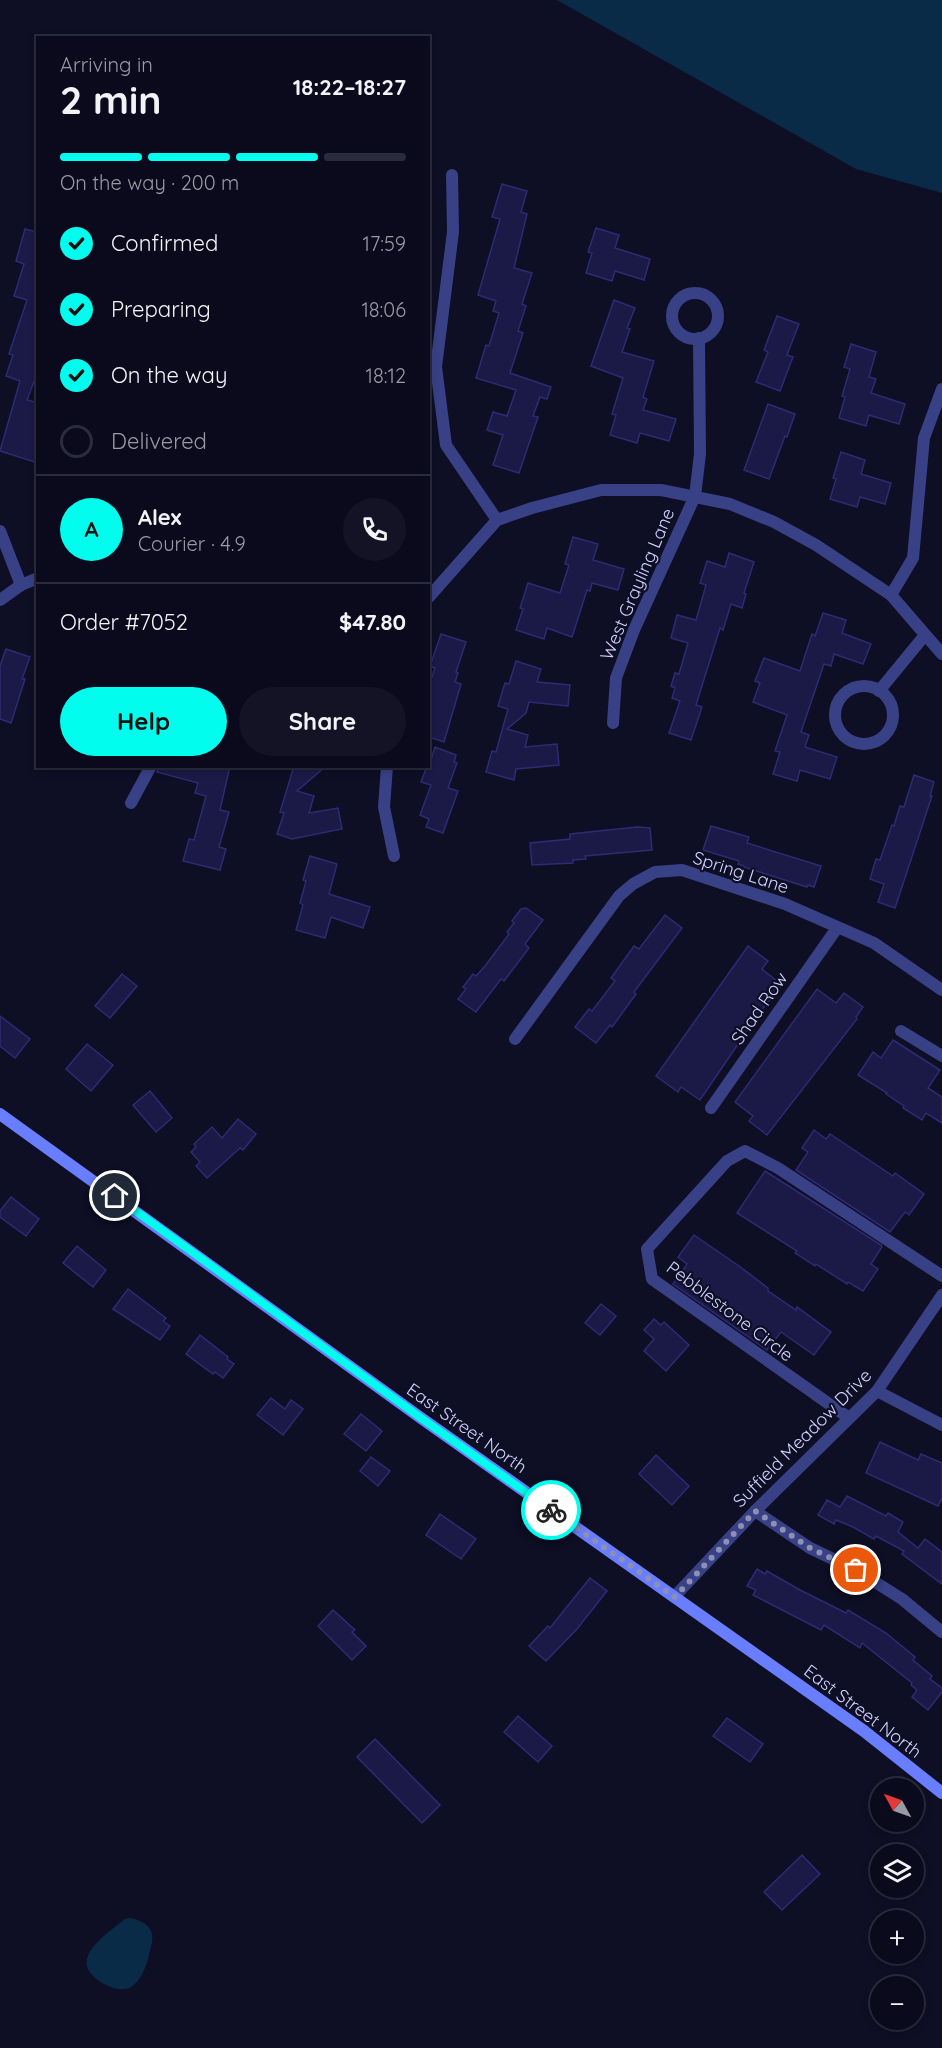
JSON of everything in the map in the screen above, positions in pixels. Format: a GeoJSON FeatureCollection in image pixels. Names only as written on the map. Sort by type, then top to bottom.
{"type":"FeatureCollection","features":[{"type":"Feature","properties":{"kind":"main road","name":"East Street North"},"geometry":{"type":"LineString","coordinates":[[0,1114],[421,1418],[864,1731],[942,1793]]}},
{"type":"Feature","properties":{"kind":"street"},"geometry":{"type":"LineString","coordinates":[[452,175],[453,232],[436,367],[446,445],[497,520]]}},
{"type":"Feature","properties":{"kind":"street","name":"West Grayling Lane"},"geometry":{"type":"LineString","coordinates":[[613,723],[616,678],[634,630],[695,496],[700,454],[699,338]]}},
{"type":"Feature","properties":{"kind":"street"},"geometry":{"type":"LineString","coordinates":[[891,595],[913,558],[924,438],[942,389]]}},
{"type":"Feature","properties":{"kind":"street"},"geometry":{"type":"LineString","coordinates":[[430,596],[497,520],[532,508],[601,490],[661,490],[730,504],[774,522],[816,545],[891,595],[942,654]]}},
{"type":"Feature","properties":{"kind":"street"},"geometry":{"type":"LineString","coordinates":[[0,531],[21,585]]}},
{"type":"Feature","properties":{"kind":"street"},"geometry":{"type":"LineString","coordinates":[[0,600],[21,585],[36,579]]}},
{"type":"Feature","properties":{"kind":"street"},"geometry":{"type":"LineString","coordinates":[[879,691],[925,635]]}},
{"type":"Feature","properties":{"kind":"street"},"geometry":{"type":"LineString","coordinates":[[861,687],[870,687],[879,691],[891,705],[893,714],[888,732],[881,739],[863,744],[845,738],[836,721],[836,712],[844,695],[861,687]]}},
{"type":"Feature","properties":{"kind":"street"},"geometry":{"type":"LineString","coordinates":[[130,803],[150,768]]}},
{"type":"Feature","properties":{"kind":"street"},"geometry":{"type":"LineString","coordinates":[[387,768],[384,807],[394,856]]}},
{"type":"Feature","properties":{"kind":"street","name":"Spring Lane"},"geometry":{"type":"LineString","coordinates":[[515,1040],[620,896],[633,884],[655,872],[682,870],[785,904],[874,943],[942,990]]}},
{"type":"Feature","properties":{"kind":"street","name":"Shad Row"},"geometry":{"type":"LineString","coordinates":[[711,1108],[837,928]]}},
{"type":"Feature","properties":{"kind":"street"},"geometry":{"type":"LineString","coordinates":[[901,1031],[942,1056]]}},
{"type":"Feature","properties":{"kind":"street","name":"Pebblestone Circle"},"geometry":{"type":"LineString","coordinates":[[849,1419],[652,1279],[647,1249],[727,1161],[745,1151],[778,1168],[942,1276]]}},
{"type":"Feature","properties":{"kind":"street","name":"Suffield Meadow Drive"},"geometry":{"type":"LineString","coordinates":[[675,1597],[755,1511],[877,1391],[942,1295]]}},
{"type":"Feature","properties":{"kind":"street"},"geometry":{"type":"LineString","coordinates":[[877,1391],[942,1425]]}},
{"type":"Feature","properties":{"kind":"street"},"geometry":{"type":"LineString","coordinates":[[755,1511],[810,1548],[856,1570],[903,1599],[942,1632]]}},
{"type":"Feature","properties":{"kind":"water"},"geometry":{"type":"Polygon","coordinates":[[[557,0],[942,0],[942,193],[856,169],[557,0]]]}},
{"type":"Feature","properties":{"kind":"water"},"geometry":{"type":"Polygon","coordinates":[[[130,1918],[150,1929],[152,1942],[146,1966],[140,1978],[131,1987],[118,1989],[95,1978],[87,1965],[87,1959],[93,1947],[103,1937],[125,1919],[130,1918]]]}},
{"type":"Feature","properties":{"kind":"building"},"geometry":{"type":"Polygon","coordinates":[[[502,184],[527,191],[521,212],[527,214],[514,268],[532,273],[522,304],[526,306],[518,331],[523,333],[510,373],[551,387],[547,399],[540,397],[533,416],[538,417],[519,473],[493,465],[503,435],[487,430],[493,412],[507,416],[516,390],[476,378],[499,313],[493,311],[496,301],[478,295],[500,219],[492,217],[502,184]]]}},
{"type":"Feature","properties":{"kind":"building"},"geometry":{"type":"Polygon","coordinates":[[[596,228],[619,235],[615,248],[650,259],[644,280],[615,271],[612,281],[586,273],[592,253],[588,252],[596,228]]]}},
{"type":"Feature","properties":{"kind":"building"},"geometry":{"type":"Polygon","coordinates":[[[25,229],[36,232],[36,376],[27,400],[36,402],[36,462],[0,451],[20,381],[6,376],[13,355],[9,354],[27,300],[14,296],[24,264],[16,261],[25,229]]]}},
{"type":"Feature","properties":{"kind":"building"},"geometry":{"type":"Polygon","coordinates":[[[614,300],[635,308],[627,328],[630,329],[622,352],[654,361],[643,397],[647,399],[643,410],[676,419],[669,441],[640,433],[637,443],[610,435],[616,415],[612,414],[623,378],[591,366],[614,300]]]}},
{"type":"Feature","properties":{"kind":"building"},"geometry":{"type":"Polygon","coordinates":[[[777,316],[799,324],[787,355],[793,357],[780,391],[756,382],[768,352],[764,350],[777,316]]]}},
{"type":"Feature","properties":{"kind":"building"},"geometry":{"type":"Polygon","coordinates":[[[851,344],[876,352],[869,377],[876,379],[871,393],[905,404],[899,424],[869,415],[866,426],[839,418],[845,397],[842,396],[850,369],[844,367],[851,344]]]}},
{"type":"Feature","properties":{"kind":"building"},"geometry":{"type":"Polygon","coordinates":[[[768,404],[795,414],[769,479],[744,470],[768,404]]]}},
{"type":"Feature","properties":{"kind":"building"},"geometry":{"type":"Polygon","coordinates":[[[841,452],[865,460],[861,474],[891,483],[885,504],[860,497],[857,507],[830,499],[836,479],[833,478],[841,452]]]}},
{"type":"Feature","properties":{"kind":"building"},"geometry":{"type":"Polygon","coordinates":[[[573,537],[598,544],[593,560],[624,569],[618,590],[592,583],[590,591],[587,590],[572,637],[547,628],[544,639],[516,630],[528,583],[560,593],[569,565],[565,564],[573,537]]]}},
{"type":"Feature","properties":{"kind":"building"},"geometry":{"type":"Polygon","coordinates":[[[729,553],[754,562],[744,593],[746,594],[742,608],[731,604],[723,630],[720,628],[696,705],[702,707],[691,740],[669,733],[680,701],[672,698],[675,688],[671,686],[675,673],[679,674],[688,643],[671,638],[677,615],[696,620],[706,585],[700,583],[707,561],[725,567],[729,553]]]}},
{"type":"Feature","properties":{"kind":"building"},"geometry":{"type":"Polygon","coordinates":[[[823,613],[846,620],[842,633],[871,644],[863,664],[834,654],[831,666],[824,664],[801,732],[809,735],[805,747],[837,757],[830,779],[800,770],[797,781],[773,774],[780,752],[775,751],[787,715],[753,702],[760,683],[755,681],[764,658],[800,671],[812,634],[815,636],[823,613]]]}},
{"type":"Feature","properties":{"kind":"building"},"geometry":{"type":"Polygon","coordinates":[[[441,634],[466,642],[456,672],[458,673],[455,682],[461,684],[444,742],[430,737],[430,683],[435,668],[430,666],[441,634]]]}},
{"type":"Feature","properties":{"kind":"building"},"geometry":{"type":"Polygon","coordinates":[[[6,649],[30,657],[11,723],[0,719],[0,666],[6,649]]]}},
{"type":"Feature","properties":{"kind":"building"},"geometry":{"type":"Polygon","coordinates":[[[516,661],[541,669],[537,682],[570,685],[568,706],[529,702],[526,713],[507,729],[528,735],[525,747],[557,744],[559,765],[516,769],[514,780],[486,772],[492,751],[496,752],[508,709],[498,706],[505,683],[509,684],[516,661]]]}},
{"type":"Feature","properties":{"kind":"building"},"geometry":{"type":"Polygon","coordinates":[[[435,747],[456,755],[454,762],[457,763],[448,788],[458,791],[443,833],[426,827],[429,819],[420,815],[431,785],[421,782],[426,768],[430,768],[435,747]]]}},
{"type":"Feature","properties":{"kind":"building"},"geometry":{"type":"Polygon","coordinates":[[[158,768],[230,768],[220,810],[229,812],[219,847],[226,849],[220,870],[183,861],[189,839],[194,840],[206,796],[195,793],[198,783],[157,772],[158,768]]]}},
{"type":"Feature","properties":{"kind":"building"},"geometry":{"type":"Polygon","coordinates":[[[293,768],[324,768],[297,791],[314,796],[309,813],[338,808],[342,829],[292,839],[277,834],[284,813],[280,812],[293,768]]]}},
{"type":"Feature","properties":{"kind":"building"},"geometry":{"type":"Polygon","coordinates":[[[914,775],[934,782],[930,796],[932,796],[895,908],[878,902],[884,884],[870,879],[876,859],[880,860],[892,825],[894,826],[900,806],[904,807],[914,775]]]}},
{"type":"Feature","properties":{"kind":"building"},"geometry":{"type":"Polygon","coordinates":[[[711,826],[749,837],[747,843],[821,866],[814,887],[808,885],[807,887],[744,867],[738,864],[739,861],[703,850],[711,826]]]}},
{"type":"Feature","properties":{"kind":"building"},"geometry":{"type":"Polygon","coordinates":[[[637,827],[650,828],[652,850],[585,856],[586,859],[573,860],[573,863],[532,865],[530,843],[570,839],[570,834],[637,827]]]}},
{"type":"Feature","properties":{"kind":"building"},"geometry":{"type":"Polygon","coordinates":[[[310,856],[337,864],[329,894],[370,907],[363,928],[331,917],[325,938],[296,930],[303,905],[300,903],[306,881],[303,880],[310,856]]]}},
{"type":"Feature","properties":{"kind":"building"},"geometry":{"type":"Polygon","coordinates":[[[526,908],[543,920],[525,944],[529,948],[476,1012],[458,999],[466,989],[463,987],[473,974],[476,976],[485,966],[509,934],[507,932],[514,923],[512,921],[521,909],[526,908]]]}},
{"type":"Feature","properties":{"kind":"building"},"geometry":{"type":"Polygon","coordinates":[[[665,915],[682,928],[634,992],[636,994],[612,1027],[610,1025],[596,1043],[575,1027],[589,1009],[592,1011],[615,981],[611,978],[634,946],[639,949],[665,915]]]}},
{"type":"Feature","properties":{"kind":"building"},"geometry":{"type":"Polygon","coordinates":[[[748,946],[768,961],[762,969],[782,985],[760,1012],[700,1100],[681,1087],[678,1092],[656,1076],[748,946]]]}},
{"type":"Feature","properties":{"kind":"building"},"geometry":{"type":"Polygon","coordinates":[[[122,974],[137,986],[110,1018],[95,1006],[122,974]]]}},
{"type":"Feature","properties":{"kind":"building"},"geometry":{"type":"Polygon","coordinates":[[[817,989],[836,1003],[844,993],[863,1007],[857,1019],[767,1135],[749,1121],[753,1116],[735,1102],[817,989]]]}},
{"type":"Feature","properties":{"kind":"building"},"geometry":{"type":"Polygon","coordinates":[[[0,1016],[30,1039],[15,1058],[0,1046],[0,1016]]]}},
{"type":"Feature","properties":{"kind":"building"},"geometry":{"type":"Polygon","coordinates":[[[893,1040],[940,1070],[928,1088],[942,1097],[942,1123],[926,1113],[922,1120],[903,1108],[904,1106],[887,1093],[858,1075],[873,1052],[881,1058],[893,1040]]]}},
{"type":"Feature","properties":{"kind":"building"},"geometry":{"type":"Polygon","coordinates":[[[87,1044],[113,1065],[91,1091],[66,1069],[87,1044]]]}},
{"type":"Feature","properties":{"kind":"building"},"geometry":{"type":"Polygon","coordinates":[[[150,1091],[172,1118],[156,1132],[133,1105],[150,1091]]]}},
{"type":"Feature","properties":{"kind":"building"},"geometry":{"type":"Polygon","coordinates":[[[238,1119],[256,1134],[243,1150],[240,1148],[207,1178],[196,1166],[200,1162],[191,1152],[196,1147],[194,1144],[212,1127],[222,1138],[238,1119]]]}},
{"type":"Feature","properties":{"kind":"building"},"geometry":{"type":"Polygon","coordinates":[[[814,1130],[826,1139],[830,1134],[893,1176],[895,1173],[924,1194],[909,1215],[905,1212],[890,1232],[796,1170],[808,1152],[802,1148],[814,1130]]]}},
{"type":"Feature","properties":{"kind":"building"},"geometry":{"type":"Polygon","coordinates":[[[765,1171],[881,1245],[882,1247],[871,1264],[878,1269],[863,1291],[848,1282],[847,1284],[816,1264],[815,1266],[795,1253],[797,1251],[737,1213],[765,1171]]]}},
{"type":"Feature","properties":{"kind":"building"},"geometry":{"type":"Polygon","coordinates":[[[11,1197],[39,1219],[26,1236],[0,1217],[0,1211],[11,1197]]]}},
{"type":"Feature","properties":{"kind":"building"},"geometry":{"type":"Polygon","coordinates":[[[694,1235],[739,1266],[768,1288],[768,1291],[796,1310],[797,1307],[831,1332],[814,1355],[781,1332],[767,1350],[673,1284],[687,1264],[678,1257],[694,1235]]]}},
{"type":"Feature","properties":{"kind":"building"},"geometry":{"type":"Polygon","coordinates":[[[77,1246],[106,1270],[93,1287],[63,1263],[77,1246]]]}},
{"type":"Feature","properties":{"kind":"building"},"geometry":{"type":"Polygon","coordinates":[[[128,1289],[166,1318],[163,1321],[170,1326],[160,1340],[113,1309],[128,1289]]]}},
{"type":"Feature","properties":{"kind":"building"},"geometry":{"type":"Polygon","coordinates":[[[601,1304],[616,1316],[600,1335],[585,1323],[601,1304]]]}},
{"type":"Feature","properties":{"kind":"building"},"geometry":{"type":"Polygon","coordinates":[[[654,1319],[661,1325],[664,1322],[689,1345],[666,1371],[644,1351],[654,1339],[644,1330],[654,1319]]]}},
{"type":"Feature","properties":{"kind":"building"},"geometry":{"type":"Polygon","coordinates":[[[200,1335],[234,1364],[223,1378],[215,1372],[213,1374],[186,1354],[200,1335]]]}},
{"type":"Feature","properties":{"kind":"building"},"geometry":{"type":"Polygon","coordinates":[[[271,1398],[285,1409],[291,1400],[303,1409],[283,1435],[257,1415],[271,1398]]]}},
{"type":"Feature","properties":{"kind":"building"},"geometry":{"type":"Polygon","coordinates":[[[361,1414],[382,1431],[366,1451],[344,1434],[361,1414]]]}},
{"type":"Feature","properties":{"kind":"building"},"geometry":{"type":"Polygon","coordinates":[[[880,1442],[918,1460],[921,1454],[942,1463],[942,1498],[938,1506],[866,1473],[880,1442]]]}},
{"type":"Feature","properties":{"kind":"building"},"geometry":{"type":"Polygon","coordinates":[[[656,1455],[689,1486],[672,1505],[639,1474],[656,1455]]]}},
{"type":"Feature","properties":{"kind":"building"},"geometry":{"type":"Polygon","coordinates":[[[371,1457],[390,1471],[378,1486],[360,1471],[371,1457]]]}},
{"type":"Feature","properties":{"kind":"building"},"geometry":{"type":"Polygon","coordinates":[[[847,1496],[886,1516],[888,1513],[903,1522],[898,1532],[918,1548],[925,1539],[942,1552],[942,1584],[902,1554],[904,1551],[876,1536],[874,1539],[853,1527],[836,1520],[834,1524],[818,1515],[827,1500],[840,1507],[847,1496]]]}},
{"type":"Feature","properties":{"kind":"building"},"geometry":{"type":"Polygon","coordinates":[[[440,1514],[476,1539],[461,1559],[426,1535],[440,1514]]]}},
{"type":"Feature","properties":{"kind":"building"},"geometry":{"type":"Polygon","coordinates":[[[757,1569],[765,1574],[767,1571],[846,1613],[848,1610],[886,1633],[915,1657],[913,1660],[932,1676],[930,1679],[942,1688],[942,1692],[928,1710],[912,1697],[917,1690],[911,1685],[912,1683],[862,1643],[860,1648],[824,1625],[821,1630],[753,1595],[756,1590],[747,1586],[757,1569]]]}},
{"type":"Feature","properties":{"kind":"building"},"geometry":{"type":"Polygon","coordinates":[[[590,1578],[607,1591],[577,1629],[546,1661],[529,1646],[548,1626],[550,1628],[590,1578]]]}},
{"type":"Feature","properties":{"kind":"building"},"geometry":{"type":"Polygon","coordinates":[[[333,1610],[355,1630],[352,1632],[366,1646],[352,1660],[318,1626],[333,1610]]]}},
{"type":"Feature","properties":{"kind":"building"},"geometry":{"type":"Polygon","coordinates":[[[518,1716],[552,1746],[538,1762],[504,1732],[518,1716]]]}},
{"type":"Feature","properties":{"kind":"building"},"geometry":{"type":"Polygon","coordinates":[[[727,1718],[763,1744],[750,1762],[713,1736],[727,1718]]]}},
{"type":"Feature","properties":{"kind":"building"},"geometry":{"type":"Polygon","coordinates":[[[375,1739],[440,1805],[422,1823],[357,1757],[375,1739]]]}},
{"type":"Feature","properties":{"kind":"building"},"geometry":{"type":"Polygon","coordinates":[[[802,1855],[820,1874],[782,1910],[764,1892],[802,1855]]]}},
{"type":"Feature","properties":{"kind":"way so far"},"geometry":{"type":"LineString","coordinates":[[551,1510],[675,1597],[755,1511],[810,1548],[856,1570]]}},
{"type":"Feature","properties":{"kind":"route"},"geometry":{"type":"LineString","coordinates":[[115,1196],[551,1510]]}}]}
